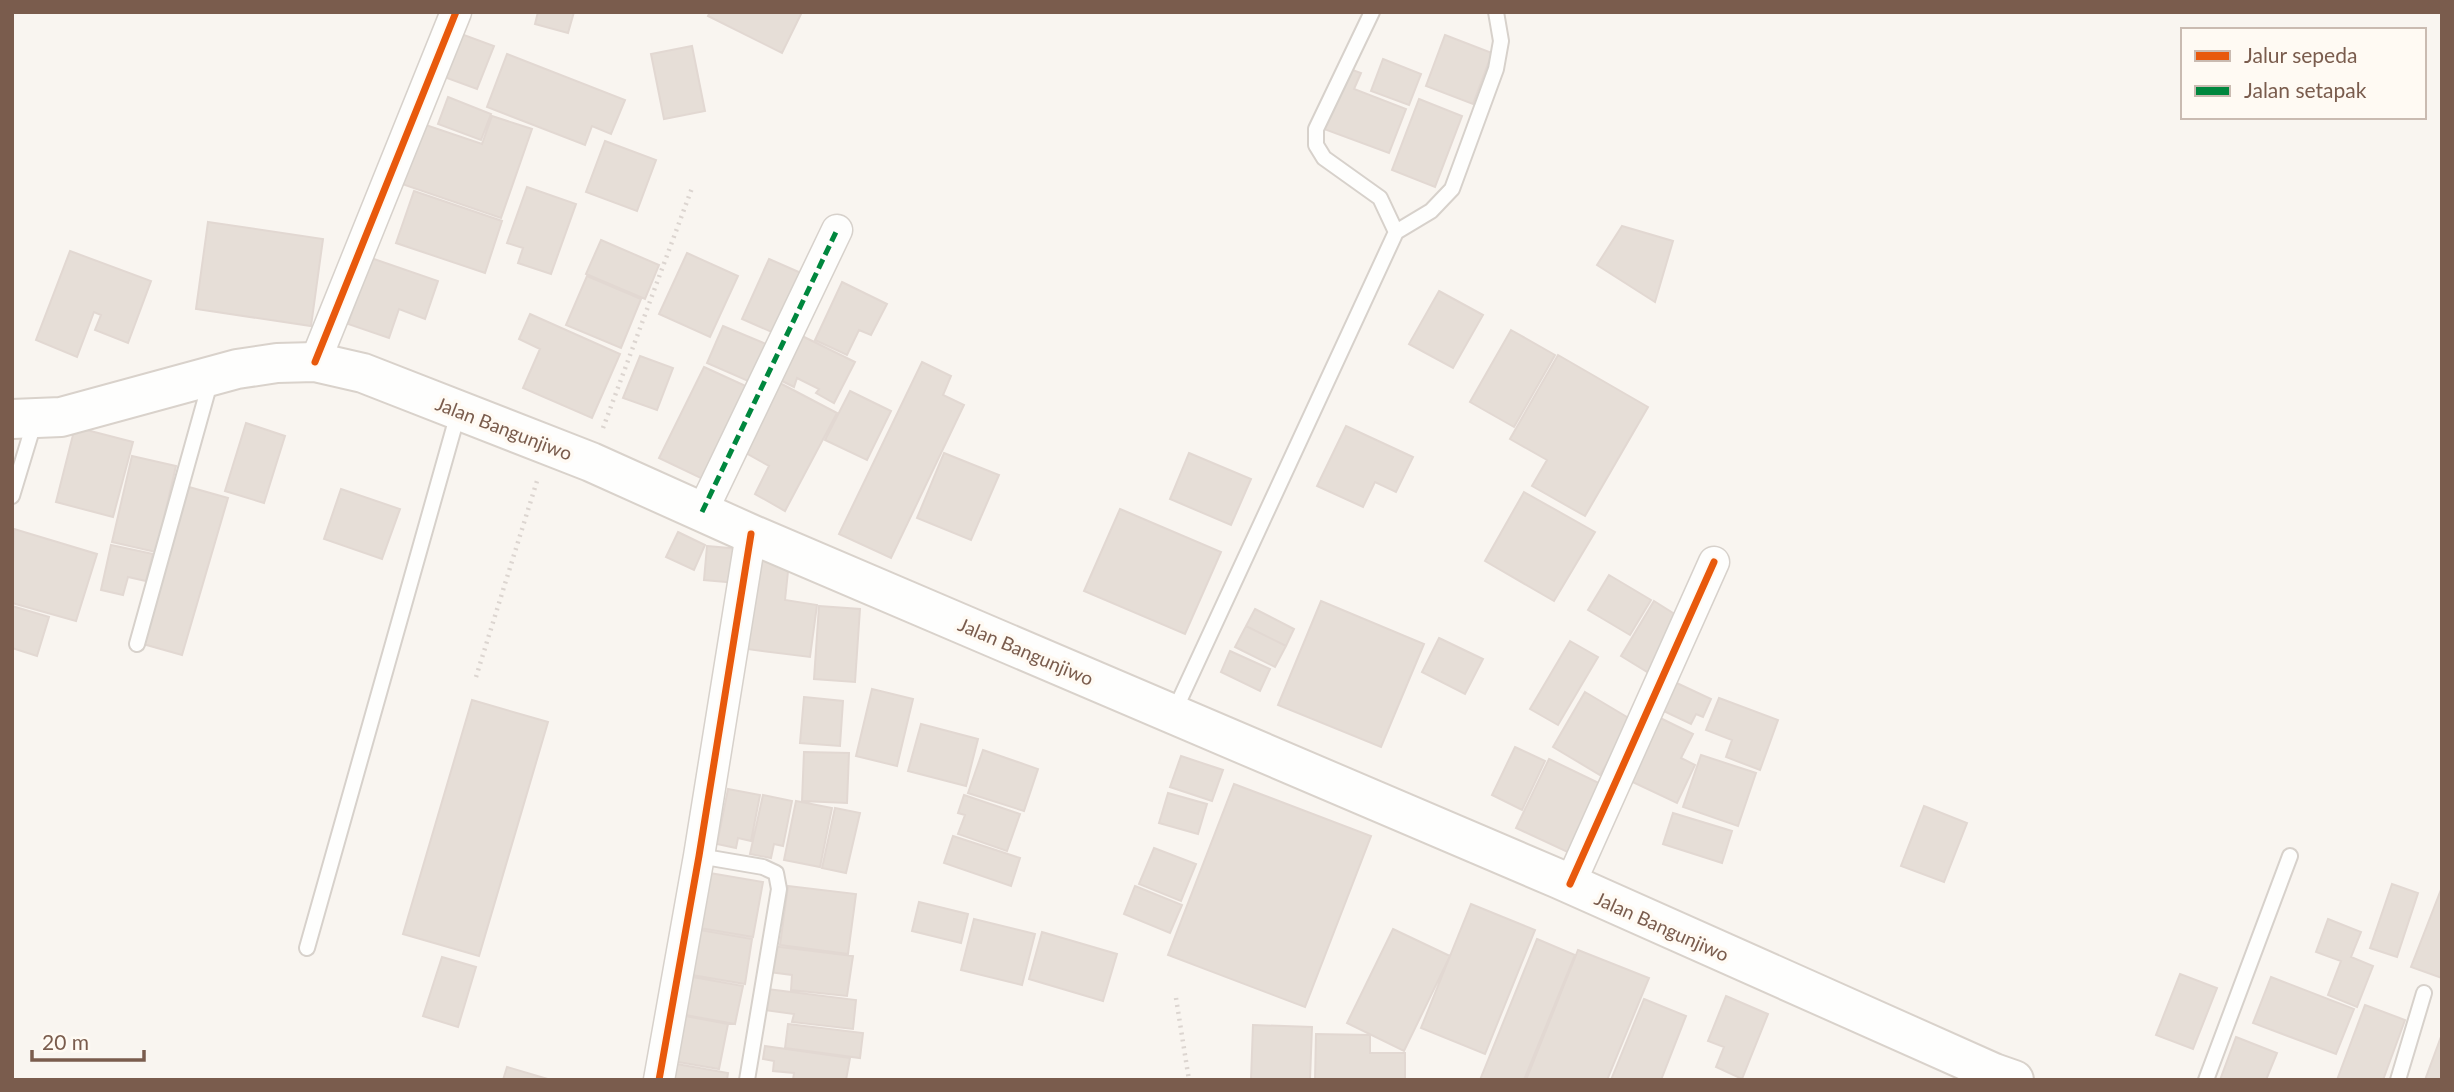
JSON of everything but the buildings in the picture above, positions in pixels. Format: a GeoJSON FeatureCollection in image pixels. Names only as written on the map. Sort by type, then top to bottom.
{"type":"FeatureCollection","features":[{"type":"Feature","properties":{"kind":"main road","name":"Jalan Bangunjiwo"},"geometry":{"type":"LineString","coordinates":[[24,419],[61,417],[237,369],[277,363],[315,362],[363,373],[548,444],[751,534],[1570,884],[1999,1078]]}},
{"type":"Feature","properties":{"kind":"street"},"geometry":{"type":"LineString","coordinates":[[315,362],[456,12]]}},
{"type":"Feature","properties":{"kind":"street"},"geometry":{"type":"LineString","coordinates":[[702,512],[837,230]]}},
{"type":"Feature","properties":{"kind":"street"},"geometry":{"type":"LineString","coordinates":[[659,1080],[699,856],[751,534]]}},
{"type":"Feature","properties":{"kind":"street"},"geometry":{"type":"LineString","coordinates":[[1570,884],[1714,562]]}},
{"type":"Feature","properties":{"kind":"lane"},"geometry":{"type":"LineString","coordinates":[[1372,12],[1316,129],[1315,145],[1324,159],[1380,198],[1396,232]]}},
{"type":"Feature","properties":{"kind":"lane"},"geometry":{"type":"LineString","coordinates":[[1173,714],[1396,232],[1431,211],[1452,189],[1496,69],[1501,41],[1496,12]]}},
{"type":"Feature","properties":{"kind":"lane"},"geometry":{"type":"LineString","coordinates":[[137,644],[212,376]]}},
{"type":"Feature","properties":{"kind":"lane"},"geometry":{"type":"LineString","coordinates":[[307,948],[459,410]]}},
{"type":"Feature","properties":{"kind":"lane"},"geometry":{"type":"LineString","coordinates":[[12,496],[24,419]]}},
{"type":"Feature","properties":{"kind":"lane"},"geometry":{"type":"LineString","coordinates":[[699,856],[763,867],[776,873],[779,889],[747,1080]]}},
{"type":"Feature","properties":{"kind":"lane"},"geometry":{"type":"LineString","coordinates":[[2206,1080],[2290,856]]}},
{"type":"Feature","properties":{"kind":"lane"},"geometry":{"type":"LineString","coordinates":[[2398,1080],[2424,993]]}},
{"type":"Feature","properties":{"kind":"path"},"geometry":{"type":"LineString","coordinates":[[590,462],[692,188]]}},
{"type":"Feature","properties":{"kind":"path"},"geometry":{"type":"LineString","coordinates":[[476,677],[548,444]]}},
{"type":"Feature","properties":{"kind":"path"},"geometry":{"type":"LineString","coordinates":[[1176,998],[1189,1080]]}},
{"type":"Feature","properties":{"kind":"marked path"},"geometry":{"type":"LineString","coordinates":[[702,512],[837,230]]}},
{"type":"Feature","properties":{"kind":"cycle path"},"geometry":{"type":"LineString","coordinates":[[315,362],[456,12]]}},
{"type":"Feature","properties":{"kind":"cycle path"},"geometry":{"type":"LineString","coordinates":[[659,1080],[699,856],[751,534]]}},
{"type":"Feature","properties":{"kind":"cycle path"},"geometry":{"type":"LineString","coordinates":[[1570,884],[1714,562]]}}]}
